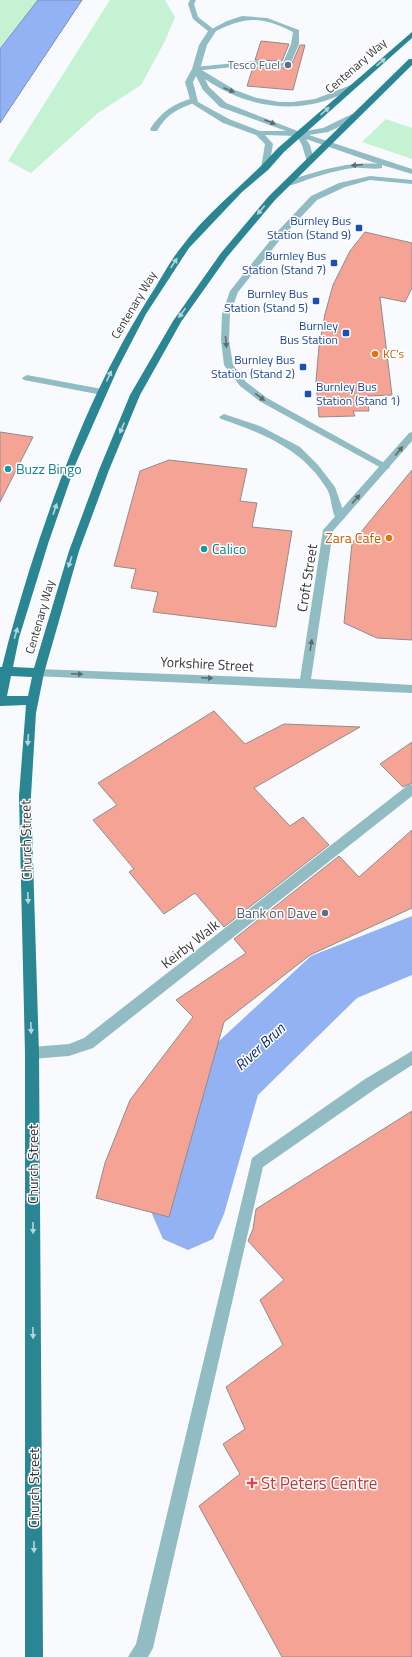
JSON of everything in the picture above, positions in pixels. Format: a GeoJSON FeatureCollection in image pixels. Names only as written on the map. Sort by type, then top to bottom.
{"type":"FeatureCollection","features":[{"type":"Feature","properties":{"kind":"main road","name":"Centenary Way"},"geometry":{"type":"LineString","coordinates":[[3,671],[48,529],[71,463],[102,392],[142,314],[186,246],[239,190],[265,168],[281,150],[412,34]]}},
{"type":"Feature","properties":{"kind":"main road","name":"Centenary Way"},"geometry":{"type":"LineString","coordinates":[[38,673],[74,551],[104,470],[135,395],[177,321],[224,255],[272,198],[412,61]]}},
{"type":"Feature","properties":{"kind":"main road","name":"Yorkshire Street"},"geometry":{"type":"LineString","coordinates":[[3,671],[38,673]]}},
{"type":"Feature","properties":{"kind":"main road"},"geometry":{"type":"LineString","coordinates":[[3,671],[0,700],[33,701]]}},
{"type":"Feature","properties":{"kind":"main road","name":"Church Street"},"geometry":{"type":"LineString","coordinates":[[34,1657],[32,1053],[25,796],[29,727],[38,673]]}},
{"type":"Feature","properties":{"kind":"street"},"geometry":{"type":"LineString","coordinates":[[192,2],[195,18],[212,31]]}},
{"type":"Feature","properties":{"kind":"street"},"geometry":{"type":"LineString","coordinates":[[196,69],[254,63],[286,65],[295,44],[296,31],[283,24],[255,19],[236,20],[212,31],[202,45],[196,69],[189,82],[195,103],[226,121],[258,133],[299,134],[325,130],[355,116]]}},
{"type":"Feature","properties":{"kind":"street"},"geometry":{"type":"LineString","coordinates":[[196,69],[221,87],[242,95],[274,104],[290,105],[316,101],[351,87]]}},
{"type":"Feature","properties":{"kind":"street"},"geometry":{"type":"LineString","coordinates":[[196,69],[206,88],[223,104],[326,144],[411,171]]}},
{"type":"Feature","properties":{"kind":"street"},"geometry":{"type":"LineString","coordinates":[[154,129],[160,118],[172,108],[194,100]]}},
{"type":"Feature","properties":{"kind":"street"},"geometry":{"type":"LineString","coordinates":[[258,133],[269,144],[265,168]]}},
{"type":"Feature","properties":{"kind":"street"},"geometry":{"type":"LineString","coordinates":[[299,134],[306,145],[310,160]]}},
{"type":"Feature","properties":{"kind":"street"},"geometry":{"type":"LineString","coordinates":[[289,183],[340,167],[370,164],[411,171]]}},
{"type":"Feature","properties":{"kind":"street"},"geometry":{"type":"LineString","coordinates":[[385,467],[264,400],[243,384],[229,364],[225,340],[226,314],[234,291],[280,234],[314,198],[342,184],[370,178],[412,182]]}},
{"type":"Feature","properties":{"kind":"street"},"geometry":{"type":"LineString","coordinates":[[27,378],[102,392]]}},
{"type":"Feature","properties":{"kind":"street"},"geometry":{"type":"LineString","coordinates":[[224,417],[257,428],[297,449],[316,466],[332,489],[340,516]]}},
{"type":"Feature","properties":{"kind":"street","name":"Croft Street"},"geometry":{"type":"LineString","coordinates":[[305,684],[328,530],[412,435]]}},
{"type":"Feature","properties":{"kind":"street","name":"Yorkshire Street"},"geometry":{"type":"LineString","coordinates":[[38,673],[215,679],[412,689]]}},
{"type":"Feature","properties":{"kind":"street","name":"Keirby Walk"},"geometry":{"type":"LineString","coordinates":[[32,1053],[69,1050],[88,1043],[412,789]]}},
{"type":"Feature","properties":{"kind":"street"},"geometry":{"type":"LineString","coordinates":[[137,1657],[144,1648],[257,1163],[370,1084],[412,1058]]}},
{"type":"Feature","properties":{"kind":"green space"},"geometry":{"type":"Polygon","coordinates":[[[0,0],[38,0],[0,49],[0,0]]]}},
{"type":"Feature","properties":{"kind":"green space"},"geometry":{"type":"Polygon","coordinates":[[[110,0],[165,0],[175,17],[165,41],[141,85],[98,113],[31,173],[8,161],[110,0]]]}},
{"type":"Feature","properties":{"kind":"green space"},"geometry":{"type":"Polygon","coordinates":[[[386,119],[412,128],[412,159],[362,142],[386,119]]]}},
{"type":"Feature","properties":{"kind":"water"},"geometry":{"type":"Polygon","coordinates":[[[38,0],[82,0],[0,123],[0,49],[38,0]]]}},
{"type":"Feature","properties":{"kind":"building"},"geometry":{"type":"Polygon","coordinates":[[[261,41],[289,44],[282,61],[255,60],[261,41]]]}},
{"type":"Feature","properties":{"kind":"building"},"geometry":{"type":"Polygon","coordinates":[[[300,45],[305,45],[293,90],[247,86],[253,67],[290,68],[300,45]]]}},
{"type":"Feature","properties":{"kind":"building","name":"Burnley Bus Station"},"geometry":{"type":"Polygon","coordinates":[[[365,232],[412,243],[412,288],[405,302],[380,297],[392,395],[367,396],[369,411],[353,411],[355,416],[319,417],[316,381],[319,346],[325,314],[333,285],[350,251],[365,232]]]}},
{"type":"Feature","properties":{"kind":"building","name":"Buzz Bingo"},"geometry":{"type":"Polygon","coordinates":[[[0,432],[33,437],[0,502],[0,432]]]}},
{"type":"Feature","properties":{"kind":"building","name":"Calico"},"geometry":{"type":"Polygon","coordinates":[[[169,460],[247,469],[240,501],[257,503],[252,527],[292,531],[276,627],[153,612],[158,592],[131,588],[136,569],[114,566],[140,471],[169,460]]]}},
{"type":"Feature","properties":{"kind":"building"},"geometry":{"type":"Polygon","coordinates":[[[412,470],[412,640],[377,638],[344,623],[352,543],[412,470]]]}},
{"type":"Feature","properties":{"kind":"building"},"geometry":{"type":"Polygon","coordinates":[[[214,711],[245,744],[284,724],[360,727],[254,788],[290,826],[303,817],[329,845],[224,927],[195,893],[164,914],[129,872],[134,869],[93,820],[117,805],[98,783],[214,711]]]}},
{"type":"Feature","properties":{"kind":"building"},"geometry":{"type":"Polygon","coordinates":[[[412,742],[412,783],[403,787],[380,764],[412,742]]]}},
{"type":"Feature","properties":{"kind":"building"},"geometry":{"type":"Polygon","coordinates":[[[412,830],[412,908],[310,955],[224,1022],[169,1217],[96,1198],[105,1163],[130,1100],[193,1017],[176,1000],[246,953],[234,939],[339,856],[359,877],[412,830]]]}},
{"type":"Feature","properties":{"kind":"building"},"geometry":{"type":"Polygon","coordinates":[[[412,1111],[412,1657],[282,1657],[199,1506],[240,1474],[223,1444],[245,1429],[226,1387],[283,1345],[260,1300],[284,1280],[248,1241],[253,1229],[256,1209],[412,1111]]]}},
{"type":"Feature","properties":{"kind":"waterway","name":"River Brun"},"geometry":{"type":"LineString","coordinates":[[188,1214],[230,1076],[334,977],[412,945]]}},
{"type":"Feature","properties":{"kind":"place","name":"Tesco Fuel"},"geometry":{"type":"Point","coordinates":[288,65]}},
{"type":"Feature","properties":{"kind":"place","name":"Burnley Bus Station (Stand 9)"},"geometry":{"type":"Point","coordinates":[359,228]}},
{"type":"Feature","properties":{"kind":"place","name":"Burnley Bus Station (Stand 7)"},"geometry":{"type":"Point","coordinates":[334,263]}},
{"type":"Feature","properties":{"kind":"place","name":"Burnley Bus Station (Stand 5)"},"geometry":{"type":"Point","coordinates":[316,301]}},
{"type":"Feature","properties":{"kind":"place","name":"Burnley Bus Station"},"geometry":{"type":"Point","coordinates":[346,333]}},
{"type":"Feature","properties":{"kind":"place","name":"KC's"},"geometry":{"type":"Point","coordinates":[375,354]}},
{"type":"Feature","properties":{"kind":"place","name":"Burnley Bus Station (Stand 2)"},"geometry":{"type":"Point","coordinates":[303,367]}},
{"type":"Feature","properties":{"kind":"place","name":"Burnley Bus Station (Stand 1)"},"geometry":{"type":"Point","coordinates":[308,394]}},
{"type":"Feature","properties":{"kind":"place","name":"Buzz Bingo"},"geometry":{"type":"Point","coordinates":[8,469]}},
{"type":"Feature","properties":{"kind":"place","name":"Zara Cafe"},"geometry":{"type":"Point","coordinates":[389,538]}},
{"type":"Feature","properties":{"kind":"place","name":"Calico"},"geometry":{"type":"Point","coordinates":[204,549]}},
{"type":"Feature","properties":{"kind":"place","name":"Bank on Dave"},"geometry":{"type":"Point","coordinates":[325,913]}},
{"type":"Feature","properties":{"kind":"place","name":"St Peters Centre"},"geometry":{"type":"Point","coordinates":[252,1483]}}]}
